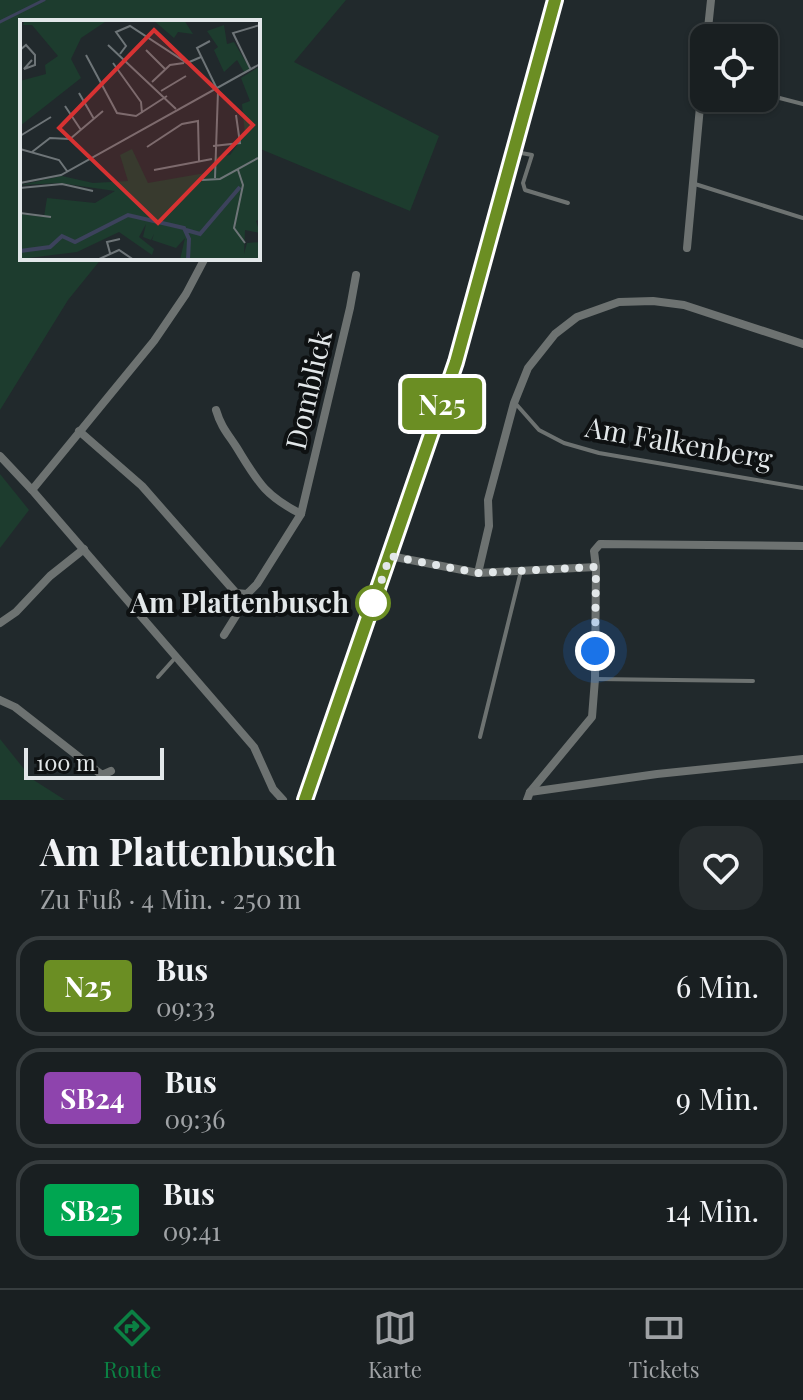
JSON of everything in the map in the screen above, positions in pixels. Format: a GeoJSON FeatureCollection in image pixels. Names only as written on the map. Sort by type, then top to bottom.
{"type":"FeatureCollection","features":[{"type":"Feature","properties":{"kind":"main road"},"geometry":{"type":"LineString","coordinates":[[305,800],[456,362],[555,0]]}},
{"type":"Feature","properties":{"kind":"street"},"geometry":{"type":"LineString","coordinates":[[708,24],[711,0]]}},
{"type":"Feature","properties":{"kind":"street"},"geometry":{"type":"LineString","coordinates":[[687,248],[700,112]]}},
{"type":"Feature","properties":{"kind":"street"},"geometry":{"type":"LineString","coordinates":[[32,490],[154,341],[186,294],[204,260]]}},
{"type":"Feature","properties":{"kind":"street","name":"Domblick"},"geometry":{"type":"LineString","coordinates":[[224,635],[247,594],[257,584],[301,514],[356,275]]}},
{"type":"Feature","properties":{"kind":"street"},"geometry":{"type":"LineString","coordinates":[[478,573],[489,526],[488,500],[514,403],[528,368],[555,334],[577,317],[619,302],[653,301],[684,305],[803,344]]}},
{"type":"Feature","properties":{"kind":"street","name":"Domblick"},"geometry":{"type":"LineString","coordinates":[[216,410],[220,425],[259,484],[270,495],[301,514]]}},
{"type":"Feature","properties":{"kind":"street"},"geometry":{"type":"LineString","coordinates":[[79,431],[142,486],[236,593],[247,594]]}},
{"type":"Feature","properties":{"kind":"street"},"geometry":{"type":"LineString","coordinates":[[0,456],[254,747],[273,789],[283,800]]}},
{"type":"Feature","properties":{"kind":"street"},"geometry":{"type":"LineString","coordinates":[[528,796],[592,717],[595,679],[594,551],[600,544],[803,546]]}},
{"type":"Feature","properties":{"kind":"street"},"geometry":{"type":"LineString","coordinates":[[0,623],[84,549]]}},
{"type":"Feature","properties":{"kind":"street"},"geometry":{"type":"LineString","coordinates":[[390,556],[478,573],[596,567]]}},
{"type":"Feature","properties":{"kind":"street"},"geometry":{"type":"LineString","coordinates":[[0,700],[15,707],[102,775],[111,771]]}},
{"type":"Feature","properties":{"kind":"street"},"geometry":{"type":"LineString","coordinates":[[528,796],[657,774],[803,759]]}},
{"type":"Feature","properties":{"kind":"lane"},"geometry":{"type":"LineString","coordinates":[[778,98],[803,104]]}},
{"type":"Feature","properties":{"kind":"lane"},"geometry":{"type":"LineString","coordinates":[[514,151],[532,155],[523,183],[525,190],[568,203]]}},
{"type":"Feature","properties":{"kind":"lane"},"geometry":{"type":"LineString","coordinates":[[692,183],[803,218]]}},
{"type":"Feature","properties":{"kind":"lane","name":"Am Falkenberg"},"geometry":{"type":"LineString","coordinates":[[514,403],[539,430],[564,443],[599,453],[803,488]]}},
{"type":"Feature","properties":{"kind":"lane"},"geometry":{"type":"LineString","coordinates":[[480,737],[521,571]]}},
{"type":"Feature","properties":{"kind":"lane"},"geometry":{"type":"LineString","coordinates":[[158,677],[177,656]]}},
{"type":"Feature","properties":{"kind":"lane"},"geometry":{"type":"LineString","coordinates":[[595,679],[753,681]]}},
{"type":"Feature","properties":{"kind":"green space"},"geometry":{"type":"Polygon","coordinates":[[[0,0],[346,0],[294,62],[439,136],[410,211],[260,149],[260,20],[20,20],[20,260],[100,260],[68,300],[0,410],[0,0]]]}},
{"type":"Feature","properties":{"kind":"green space"},"geometry":{"type":"Polygon","coordinates":[[[0,474],[29,510],[0,548],[0,474]]]}},
{"type":"Feature","properties":{"kind":"green space"},"geometry":{"type":"Polygon","coordinates":[[[0,739],[32,779],[65,800],[0,800],[0,739]]]}},
{"type":"Feature","properties":{"kind":"waterway"},"geometry":{"type":"LineString","coordinates":[[0,22],[44,0]]}},
{"type":"Feature","properties":{"kind":"bus line","name":"N25"},"geometry":{"type":"LineString","coordinates":[[305,800],[456,362],[555,0]]}},
{"type":"Feature","properties":{"kind":"place","name":"Am Plattenbusch"},"geometry":{"type":"Point","coordinates":[373,603]}},
{"type":"Feature","properties":{"kind":"route"},"geometry":{"type":"LineString","coordinates":[[373,603],[390,556],[478,573],[596,567],[595,651]]}}]}
